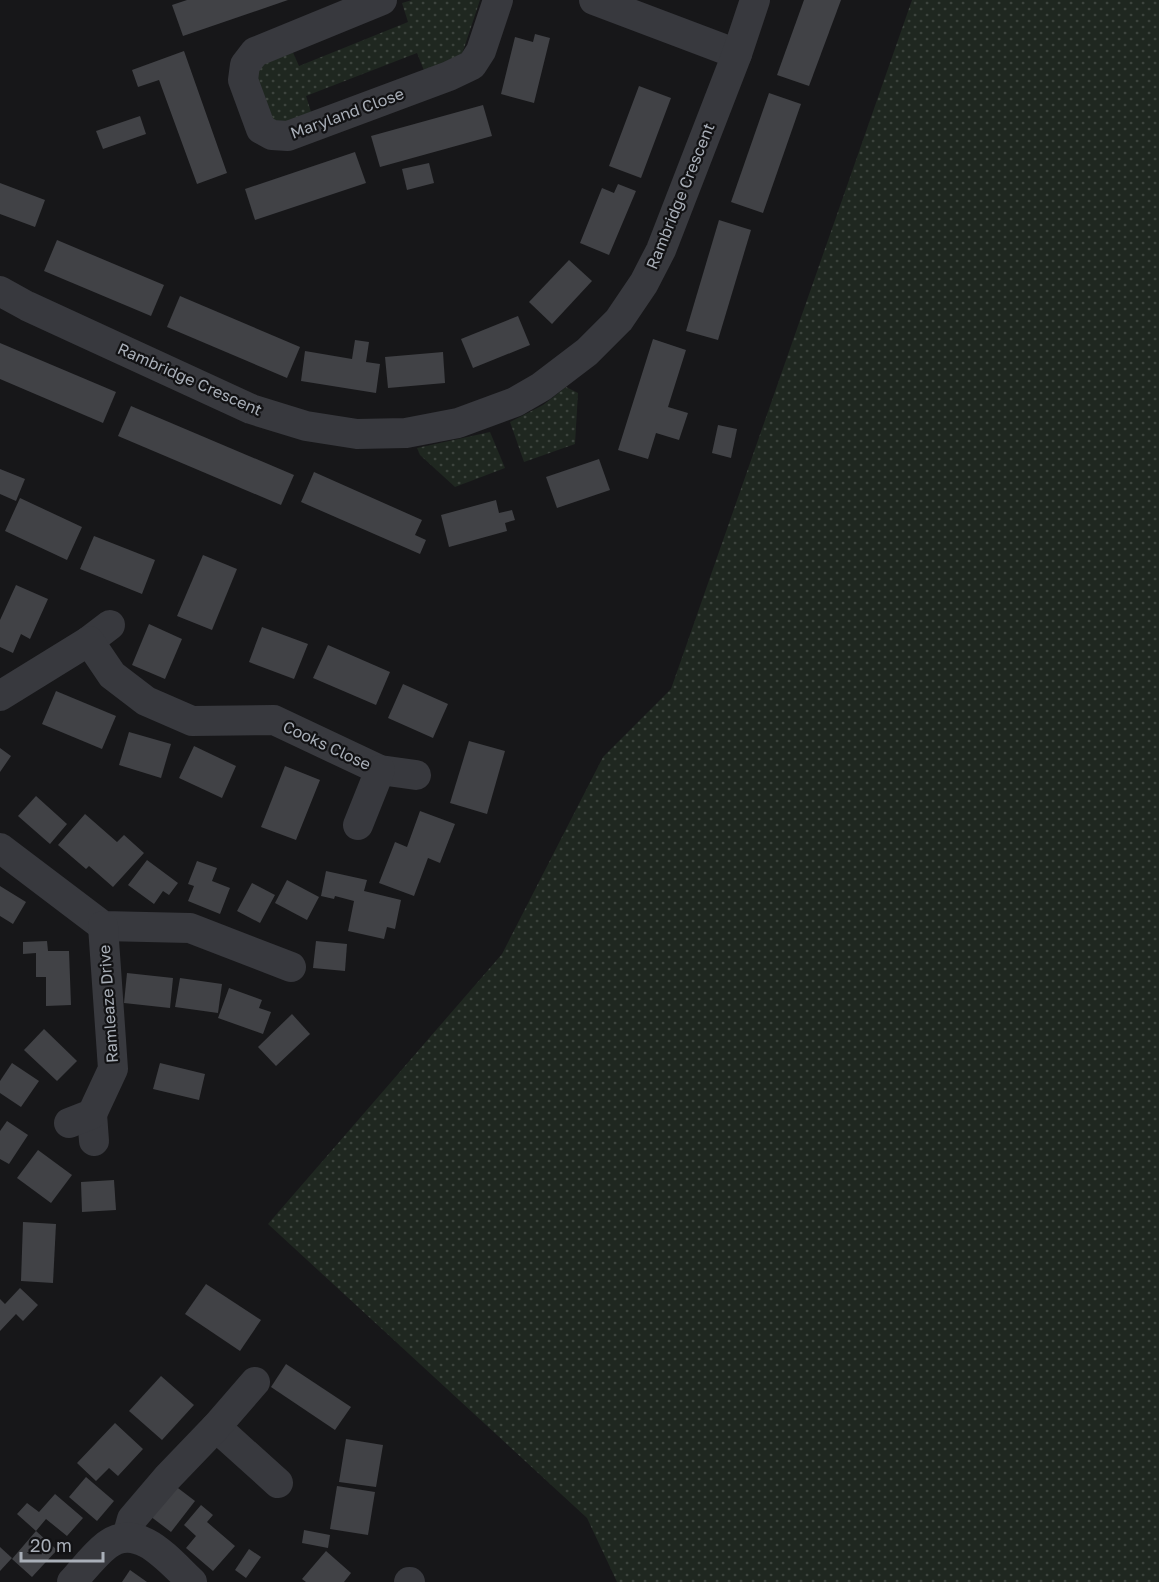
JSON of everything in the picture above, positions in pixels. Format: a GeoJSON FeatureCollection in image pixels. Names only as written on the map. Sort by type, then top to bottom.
{"type":"FeatureCollection","features":[{"type":"Feature","properties":{"kind":"street","name":"Maryland Close"},"geometry":{"type":"LineString","coordinates":[[382,0],[255,52],[245,64],[243,80],[261,129],[272,135],[288,136],[449,76],[472,65],[481,51],[498,0]]}},
{"type":"Feature","properties":{"kind":"street"},"geometry":{"type":"LineString","coordinates":[[594,0],[737,54]]}},
{"type":"Feature","properties":{"kind":"street","name":"Rambridge Crescent"},"geometry":{"type":"LineString","coordinates":[[0,291],[27,306],[252,409],[306,426],[357,434],[406,433],[458,423],[515,402],[541,387],[587,352],[619,320],[644,283],[661,250],[737,54],[755,0]]}},
{"type":"Feature","properties":{"kind":"street","name":"Cooks Close"},"geometry":{"type":"LineString","coordinates":[[0,696],[100,633],[112,675],[146,701],[192,721],[274,720],[380,770],[416,775]]}},
{"type":"Feature","properties":{"kind":"street","name":"Cooks Close"},"geometry":{"type":"LineString","coordinates":[[358,825],[380,770]]}},
{"type":"Feature","properties":{"kind":"street","name":"Ramleaze Drive"},"geometry":{"type":"LineString","coordinates":[[0,848],[103,926],[190,928],[291,967]]}},
{"type":"Feature","properties":{"kind":"street","name":"Ramleaze Drive"},"geometry":{"type":"LineString","coordinates":[[85,1126],[113,1069],[103,926]]}},
{"type":"Feature","properties":{"kind":"street"},"geometry":{"type":"LineString","coordinates":[[127,1537],[132,1519],[255,1383]]}},
{"type":"Feature","properties":{"kind":"street"},"geometry":{"type":"LineString","coordinates":[[216,1427],[278,1483]]}},
{"type":"Feature","properties":{"kind":"street"},"geometry":{"type":"LineString","coordinates":[[72,1582],[106,1546],[117,1539],[127,1537],[139,1538],[149,1543],[192,1582]]}},
{"type":"Feature","properties":{"kind":"shaded area"},"geometry":{"type":"Polygon","coordinates":[[[412,0],[480,0],[462,54],[425,73],[417,53],[306,96],[313,118],[288,127],[273,119],[256,78],[256,68],[291,48],[299,66],[408,22],[402,3],[412,0]]]}},
{"type":"Feature","properties":{"kind":"shaded area"},"geometry":{"type":"Polygon","coordinates":[[[912,0],[1159,0],[1159,1582],[617,1582],[587,1518],[268,1224],[502,954],[603,757],[671,689],[912,0]]]}},
{"type":"Feature","properties":{"kind":"shaded area"},"geometry":{"type":"Polygon","coordinates":[[[566,387],[578,393],[575,444],[524,462],[510,422],[543,405],[566,387]]]}},
{"type":"Feature","properties":{"kind":"shaded area"},"geometry":{"type":"Polygon","coordinates":[[[490,432],[505,468],[455,487],[420,455],[417,448],[490,432]]]}},
{"type":"Feature","properties":{"kind":"building"},"geometry":{"type":"Polygon","coordinates":[[[187,0],[288,0],[183,36],[172,5],[187,0]]]}},
{"type":"Feature","properties":{"kind":"building"},"geometry":{"type":"Polygon","coordinates":[[[804,0],[841,0],[809,86],[777,75],[804,0]]]}},
{"type":"Feature","properties":{"kind":"building"},"geometry":{"type":"Polygon","coordinates":[[[535,34],[550,38],[534,103],[501,94],[515,37],[533,42],[535,34]]]}},
{"type":"Feature","properties":{"kind":"building"},"geometry":{"type":"Polygon","coordinates":[[[184,51],[227,173],[197,184],[159,80],[138,87],[132,70],[184,51]]]}},
{"type":"Feature","properties":{"kind":"building"},"geometry":{"type":"Polygon","coordinates":[[[639,86],[671,98],[641,178],[609,166],[639,86]]]}},
{"type":"Feature","properties":{"kind":"building"},"geometry":{"type":"Polygon","coordinates":[[[769,93],[801,104],[763,213],[731,202],[769,93]]]}},
{"type":"Feature","properties":{"kind":"building"},"geometry":{"type":"Polygon","coordinates":[[[483,105],[492,136],[380,167],[371,136],[483,105]]]}},
{"type":"Feature","properties":{"kind":"building"},"geometry":{"type":"Polygon","coordinates":[[[140,116],[146,134],[103,149],[96,131],[140,116]]]}},
{"type":"Feature","properties":{"kind":"building"},"geometry":{"type":"Polygon","coordinates":[[[355,152],[366,183],[255,220],[245,189],[355,152]]]}},
{"type":"Feature","properties":{"kind":"building"},"geometry":{"type":"Polygon","coordinates":[[[429,163],[434,183],[407,190],[402,169],[429,163]]]}},
{"type":"Feature","properties":{"kind":"building"},"geometry":{"type":"Polygon","coordinates":[[[0,183],[45,200],[35,227],[0,214],[0,183]]]}},
{"type":"Feature","properties":{"kind":"building"},"geometry":{"type":"Polygon","coordinates":[[[618,184],[636,191],[609,255],[580,243],[602,188],[614,193],[618,184]]]}},
{"type":"Feature","properties":{"kind":"building"},"geometry":{"type":"Polygon","coordinates":[[[719,220],[751,230],[718,340],[686,331],[719,220]]]}},
{"type":"Feature","properties":{"kind":"building"},"geometry":{"type":"Polygon","coordinates":[[[57,240],[164,285],[151,316],[44,271],[57,240]]]}},
{"type":"Feature","properties":{"kind":"building"},"geometry":{"type":"Polygon","coordinates":[[[569,260],[592,281],[552,324],[529,302],[569,260]]]}},
{"type":"Feature","properties":{"kind":"building"},"geometry":{"type":"Polygon","coordinates":[[[180,296],[300,347],[287,378],[167,327],[180,296]]]}},
{"type":"Feature","properties":{"kind":"building"},"geometry":{"type":"Polygon","coordinates":[[[518,316],[530,345],[473,368],[461,339],[518,316]]]}},
{"type":"Feature","properties":{"kind":"building"},"geometry":{"type":"Polygon","coordinates":[[[653,339],[686,350],[668,407],[688,413],[679,440],[656,433],[648,459],[618,450],[653,339]]]}},
{"type":"Feature","properties":{"kind":"building"},"geometry":{"type":"Polygon","coordinates":[[[355,340],[369,342],[366,362],[380,364],[376,393],[301,381],[305,351],[352,359],[355,340]]]}},
{"type":"Feature","properties":{"kind":"building"},"geometry":{"type":"Polygon","coordinates":[[[0,343],[116,392],[103,423],[0,379],[0,343]]]}},
{"type":"Feature","properties":{"kind":"building"},"geometry":{"type":"Polygon","coordinates":[[[443,352],[445,383],[388,388],[385,357],[443,352]]]}},
{"type":"Feature","properties":{"kind":"building"},"geometry":{"type":"Polygon","coordinates":[[[131,406],[294,475],[281,505],[118,436],[131,406]]]}},
{"type":"Feature","properties":{"kind":"building"},"geometry":{"type":"Polygon","coordinates":[[[718,425],[737,429],[731,458],[712,453],[718,425]]]}},
{"type":"Feature","properties":{"kind":"building"},"geometry":{"type":"Polygon","coordinates":[[[599,459],[610,490],[557,508],[546,477],[599,459]]]}},
{"type":"Feature","properties":{"kind":"building"},"geometry":{"type":"Polygon","coordinates":[[[0,469],[25,479],[16,501],[0,494],[0,469]]]}},
{"type":"Feature","properties":{"kind":"building"},"geometry":{"type":"Polygon","coordinates":[[[314,472],[422,520],[415,535],[426,540],[420,554],[301,502],[314,472]]]}},
{"type":"Feature","properties":{"kind":"building"},"geometry":{"type":"Polygon","coordinates":[[[20,498],[82,527],[67,560],[5,531],[20,498]]]}},
{"type":"Feature","properties":{"kind":"building"},"geometry":{"type":"Polygon","coordinates":[[[496,500],[499,513],[512,510],[515,520],[505,523],[507,531],[449,547],[441,515],[496,500]]]}},
{"type":"Feature","properties":{"kind":"building"},"geometry":{"type":"Polygon","coordinates":[[[94,536],[155,560],[142,594],[80,569],[94,536]]]}},
{"type":"Feature","properties":{"kind":"building"},"geometry":{"type":"Polygon","coordinates":[[[203,555],[237,569],[212,630],[177,616],[203,555]]]}},
{"type":"Feature","properties":{"kind":"building"},"geometry":{"type":"Polygon","coordinates":[[[16,585],[48,599],[30,639],[21,634],[13,653],[0,647],[0,620],[16,585]]]}},
{"type":"Feature","properties":{"kind":"building"},"geometry":{"type":"Polygon","coordinates":[[[149,624],[182,639],[165,679],[132,665],[149,624]]]}},
{"type":"Feature","properties":{"kind":"building"},"geometry":{"type":"Polygon","coordinates":[[[262,627],[308,644],[294,679],[249,662],[262,627]]]}},
{"type":"Feature","properties":{"kind":"building"},"geometry":{"type":"Polygon","coordinates":[[[328,645],[390,672],[376,705],[313,678],[328,645]]]}},
{"type":"Feature","properties":{"kind":"building"},"geometry":{"type":"Polygon","coordinates":[[[403,684],[448,704],[433,738],[388,718],[403,684]]]}},
{"type":"Feature","properties":{"kind":"building"},"geometry":{"type":"Polygon","coordinates":[[[56,691],[116,716],[102,749],[42,724],[56,691]]]}},
{"type":"Feature","properties":{"kind":"building"},"geometry":{"type":"Polygon","coordinates":[[[129,732],[171,744],[161,778],[119,765],[129,732]]]}},
{"type":"Feature","properties":{"kind":"building"},"geometry":{"type":"Polygon","coordinates":[[[469,741],[505,751],[487,814],[450,803],[469,741]]]}},
{"type":"Feature","properties":{"kind":"building"},"geometry":{"type":"Polygon","coordinates":[[[194,746],[236,766],[222,798],[179,778],[194,746]]]}},
{"type":"Feature","properties":{"kind":"building"},"geometry":{"type":"Polygon","coordinates":[[[0,748],[11,756],[0,772],[0,748]]]}},
{"type":"Feature","properties":{"kind":"building"},"geometry":{"type":"Polygon","coordinates":[[[285,766],[320,780],[296,840],[261,827],[285,766]]]}},
{"type":"Feature","properties":{"kind":"building"},"geometry":{"type":"Polygon","coordinates":[[[36,796],[67,824],[50,844],[18,816],[36,796]]]}},
{"type":"Feature","properties":{"kind":"building"},"geometry":{"type":"Polygon","coordinates":[[[420,811],[455,824],[440,863],[428,858],[414,896],[379,883],[395,842],[407,847],[420,811]]]}},
{"type":"Feature","properties":{"kind":"building"},"geometry":{"type":"Polygon","coordinates":[[[85,814],[117,842],[124,835],[144,853],[113,887],[89,866],[86,869],[58,845],[85,814]]]}},
{"type":"Feature","properties":{"kind":"building"},"geometry":{"type":"Polygon","coordinates":[[[147,860],[178,883],[169,895],[163,891],[154,904],[128,885],[147,860]]]}},
{"type":"Feature","properties":{"kind":"building"},"geometry":{"type":"Polygon","coordinates":[[[197,861],[217,868],[212,881],[230,888],[220,914],[188,901],[194,886],[188,884],[197,861]]]}},
{"type":"Feature","properties":{"kind":"building"},"geometry":{"type":"Polygon","coordinates":[[[326,871],[367,880],[364,891],[401,900],[395,929],[387,927],[384,939],[348,931],[354,901],[335,896],[334,899],[321,896],[326,871]]]}},
{"type":"Feature","properties":{"kind":"building"},"geometry":{"type":"Polygon","coordinates":[[[287,880],[319,897],[307,920],[275,903],[287,880]]]}},
{"type":"Feature","properties":{"kind":"building"},"geometry":{"type":"Polygon","coordinates":[[[252,883],[275,895],[260,923],[237,911],[252,883]]]}},
{"type":"Feature","properties":{"kind":"building"},"geometry":{"type":"Polygon","coordinates":[[[0,886],[26,902],[13,924],[0,916],[0,886]]]}},
{"type":"Feature","properties":{"kind":"building"},"geometry":{"type":"Polygon","coordinates":[[[47,941],[48,951],[69,951],[71,1005],[46,1006],[46,977],[36,977],[36,953],[23,954],[23,942],[47,941]]]}},
{"type":"Feature","properties":{"kind":"building"},"geometry":{"type":"Polygon","coordinates":[[[316,941],[347,944],[345,971],[313,968],[316,941]]]}},
{"type":"Feature","properties":{"kind":"building"},"geometry":{"type":"Polygon","coordinates":[[[127,973],[173,978],[170,1008],[124,1003],[127,973]]]}},
{"type":"Feature","properties":{"kind":"building"},"geometry":{"type":"Polygon","coordinates":[[[180,978],[222,984],[218,1013],[175,1007],[180,978]]]}},
{"type":"Feature","properties":{"kind":"building"},"geometry":{"type":"Polygon","coordinates":[[[229,988],[262,1000],[259,1008],[271,1012],[263,1034],[218,1018],[229,988]]]}},
{"type":"Feature","properties":{"kind":"building"},"geometry":{"type":"Polygon","coordinates":[[[292,1014],[310,1034],[276,1066],[258,1047],[292,1014]]]}},
{"type":"Feature","properties":{"kind":"building"},"geometry":{"type":"Polygon","coordinates":[[[44,1029],[77,1061],[57,1081],[24,1050],[44,1029]]]}},
{"type":"Feature","properties":{"kind":"building"},"geometry":{"type":"Polygon","coordinates":[[[12,1063],[39,1081],[21,1107],[0,1093],[0,1081],[12,1063]]]}},
{"type":"Feature","properties":{"kind":"building"},"geometry":{"type":"Polygon","coordinates":[[[160,1063],[205,1074],[199,1100],[153,1089],[160,1063]]]}},
{"type":"Feature","properties":{"kind":"building"},"geometry":{"type":"Polygon","coordinates":[[[7,1121],[28,1135],[9,1164],[0,1159],[0,1131],[7,1121]]]}},
{"type":"Feature","properties":{"kind":"building"},"geometry":{"type":"Polygon","coordinates":[[[38,1150],[72,1175],[51,1203],[17,1178],[38,1150]]]}},
{"type":"Feature","properties":{"kind":"building"},"geometry":{"type":"Polygon","coordinates":[[[114,1180],[116,1210],[82,1212],[81,1182],[114,1180]]]}},
{"type":"Feature","properties":{"kind":"building"},"geometry":{"type":"Polygon","coordinates":[[[23,1222],[56,1224],[53,1283],[21,1281],[23,1222]]]}},
{"type":"Feature","properties":{"kind":"building"},"geometry":{"type":"Polygon","coordinates":[[[206,1284],[261,1320],[240,1351],[185,1314],[206,1284]]]}},
{"type":"Feature","properties":{"kind":"building"},"geometry":{"type":"Polygon","coordinates":[[[20,1288],[38,1305],[23,1321],[16,1314],[0,1331],[0,1299],[5,1304],[20,1288]]]}},
{"type":"Feature","properties":{"kind":"building"},"geometry":{"type":"Polygon","coordinates":[[[286,1364],[351,1407],[335,1430],[271,1387],[286,1364]]]}},
{"type":"Feature","properties":{"kind":"building"},"geometry":{"type":"Polygon","coordinates":[[[161,1376],[194,1405],[162,1440],[129,1411],[161,1376]]]}},
{"type":"Feature","properties":{"kind":"building"},"geometry":{"type":"Polygon","coordinates":[[[115,1423],[143,1449],[118,1476],[109,1468],[96,1481],[77,1463],[115,1423]]]}},
{"type":"Feature","properties":{"kind":"building"},"geometry":{"type":"Polygon","coordinates":[[[346,1439],[383,1445],[376,1487],[339,1482],[346,1439]]]}},
{"type":"Feature","properties":{"kind":"building"},"geometry":{"type":"Polygon","coordinates":[[[86,1477],[114,1501],[97,1521],[69,1497],[86,1477]]]}},
{"type":"Feature","properties":{"kind":"building"},"geometry":{"type":"Polygon","coordinates":[[[174,1485],[195,1501],[171,1532],[150,1516],[174,1485]]]}},
{"type":"Feature","properties":{"kind":"building"},"geometry":{"type":"Polygon","coordinates":[[[337,1486],[375,1492],[368,1535],[330,1529],[337,1486]]]}},
{"type":"Feature","properties":{"kind":"building"},"geometry":{"type":"Polygon","coordinates":[[[55,1494],[83,1518],[67,1536],[46,1519],[36,1531],[17,1514],[27,1503],[39,1512],[55,1494]]]}},
{"type":"Feature","properties":{"kind":"building"},"geometry":{"type":"Polygon","coordinates":[[[201,1505],[213,1515],[207,1522],[235,1546],[213,1571],[186,1548],[196,1536],[184,1525],[201,1505]]]}},
{"type":"Feature","properties":{"kind":"building"},"geometry":{"type":"Polygon","coordinates":[[[304,1530],[330,1535],[328,1548],[302,1543],[304,1530]]]}},
{"type":"Feature","properties":{"kind":"building"},"geometry":{"type":"Polygon","coordinates":[[[36,1531],[57,1550],[32,1577],[12,1559],[36,1531]]]}},
{"type":"Feature","properties":{"kind":"building"},"geometry":{"type":"Polygon","coordinates":[[[0,1547],[12,1558],[0,1571],[0,1547]]]}},
{"type":"Feature","properties":{"kind":"building"},"geometry":{"type":"Polygon","coordinates":[[[249,1549],[261,1557],[246,1578],[235,1570],[249,1549]]]}},
{"type":"Feature","properties":{"kind":"building"},"geometry":{"type":"Polygon","coordinates":[[[326,1551],[351,1573],[344,1582],[306,1582],[302,1579],[326,1551]]]}},
{"type":"Feature","properties":{"kind":"building"},"geometry":{"type":"Polygon","coordinates":[[[130,1570],[147,1582],[122,1582],[130,1570]]]}}]}
